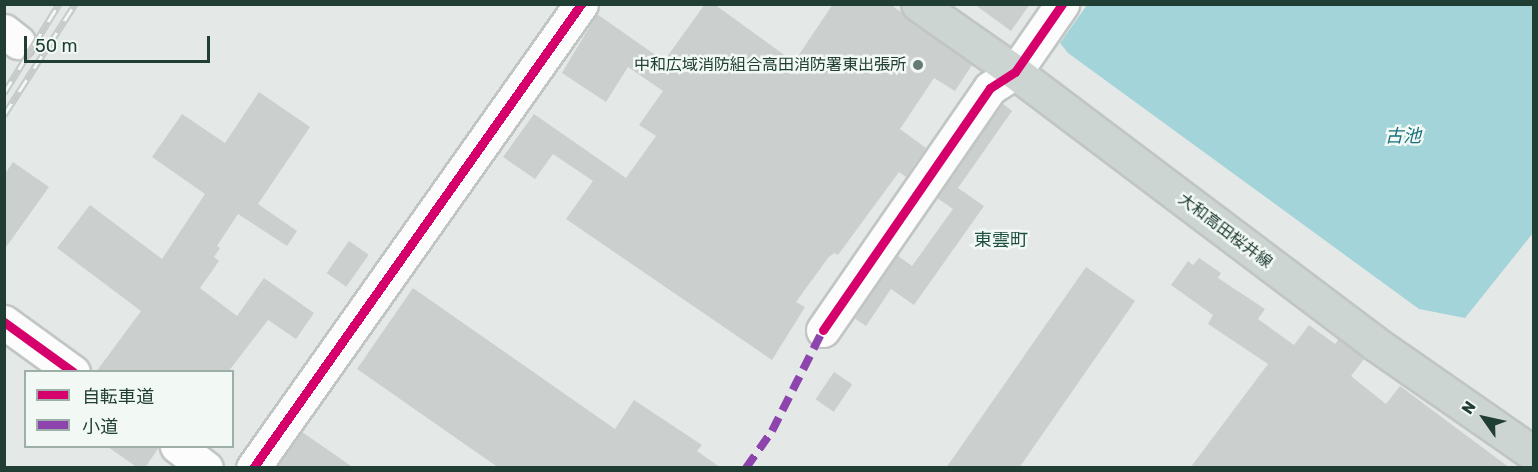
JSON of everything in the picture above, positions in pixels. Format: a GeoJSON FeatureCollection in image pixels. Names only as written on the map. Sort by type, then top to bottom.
{"type":"FeatureCollection","features":[{"type":"Feature","properties":{"kind":"main road","name":"大和高田桜井線"},"geometry":{"type":"LineString","coordinates":[[918,4],[1015,72],[1373,342],[1533,454]]}},
{"type":"Feature","properties":{"kind":"street"},"geometry":{"type":"LineString","coordinates":[[252,468],[581,4]]}},
{"type":"Feature","properties":{"kind":"street"},"geometry":{"type":"LineString","coordinates":[[824,330],[990,88],[1015,72],[1062,4]]}},
{"type":"Feature","properties":{"kind":"street"},"geometry":{"type":"LineString","coordinates":[[4,322],[70,370]]}},
{"type":"Feature","properties":{"kind":"street"},"geometry":{"type":"LineString","coordinates":[[178,448],[206,468]]}},
{"type":"Feature","properties":{"kind":"water","name":"古池"},"geometry":{"type":"Polygon","coordinates":[[[1087,5],[1533,5],[1533,233],[1465,318],[1419,309],[1068,53],[1060,43],[1087,5]]]}},
{"type":"Feature","properties":{"kind":"building"},"geometry":{"type":"Polygon","coordinates":[[[705,4],[714,4],[794,62],[833,4],[890,4],[972,65],[955,91],[934,78],[900,129],[926,148],[906,177],[899,172],[838,255],[834,253],[828,258],[796,302],[805,307],[772,360],[566,219],[593,181],[553,154],[535,179],[503,157],[534,114],[626,178],[656,136],[639,125],[663,91],[628,67],[606,102],[562,73],[597,14],[664,61],[705,4]]]}},
{"type":"Feature","properties":{"kind":"building"},"geometry":{"type":"Polygon","coordinates":[[[974,4],[1030,4],[1011,31],[974,4]]]}},
{"type":"Feature","properties":{"kind":"building"},"geometry":{"type":"Polygon","coordinates":[[[259,92],[310,127],[258,204],[297,231],[287,246],[238,214],[217,246],[220,248],[214,257],[219,261],[200,288],[237,316],[264,278],[314,313],[296,339],[268,320],[230,370],[97,370],[141,311],[57,248],[90,205],[162,259],[205,194],[152,157],[182,114],[225,143],[259,92]]]}},
{"type":"Feature","properties":{"kind":"building"},"geometry":{"type":"Polygon","coordinates":[[[1002,103],[1012,111],[958,188],[984,206],[914,305],[891,289],[866,326],[854,318],[897,255],[912,266],[953,209],[937,198],[1002,103]]]}},
{"type":"Feature","properties":{"kind":"building"},"geometry":{"type":"Polygon","coordinates":[[[13,162],[49,187],[4,250],[4,175],[13,162]]]}},
{"type":"Feature","properties":{"kind":"building"},"geometry":{"type":"Polygon","coordinates":[[[349,241],[369,255],[346,287],[327,273],[349,241]]]}},
{"type":"Feature","properties":{"kind":"building"},"geometry":{"type":"Polygon","coordinates":[[[1199,258],[1221,273],[1218,278],[1265,309],[1258,319],[1294,345],[1309,325],[1335,344],[1339,339],[1364,359],[1351,376],[1386,404],[1400,386],[1510,468],[1190,468],[1268,364],[1208,324],[1213,315],[1171,285],[1188,261],[1193,265],[1199,258]]]}},
{"type":"Feature","properties":{"kind":"building"},"geometry":{"type":"Polygon","coordinates":[[[1086,267],[1135,301],[1019,468],[946,468],[1086,267]]]}},
{"type":"Feature","properties":{"kind":"building"},"geometry":{"type":"Polygon","coordinates":[[[413,288],[615,429],[634,400],[702,445],[697,451],[721,468],[499,468],[357,369],[413,288]]]}},
{"type":"Feature","properties":{"kind":"building"},"geometry":{"type":"Polygon","coordinates":[[[834,372],[852,384],[834,412],[816,399],[834,372]]]}},
{"type":"Feature","properties":{"kind":"building"},"geometry":{"type":"Polygon","coordinates":[[[302,432],[354,468],[276,468],[302,432]]]}},
{"type":"Feature","properties":{"kind":"building"},"geometry":{"type":"Polygon","coordinates":[[[109,448],[158,448],[145,468],[138,468],[109,448]]]}},
{"type":"Feature","properties":{"kind":"railway"},"geometry":{"type":"LineString","coordinates":[[4,93],[59,4]]}},
{"type":"Feature","properties":{"kind":"railway"},"geometry":{"type":"LineString","coordinates":[[4,115],[75,4]]}},
{"type":"Feature","properties":{"kind":"marked path"},"geometry":{"type":"LineString","coordinates":[[746,468],[772,431],[823,330]]}},
{"type":"Feature","properties":{"kind":"cycle path"},"geometry":{"type":"LineString","coordinates":[[253,468],[581,4]]}},
{"type":"Feature","properties":{"kind":"cycle path"},"geometry":{"type":"LineString","coordinates":[[823,330],[990,88],[1015,72],[1062,4]]}},
{"type":"Feature","properties":{"kind":"cycle path"},"geometry":{"type":"LineString","coordinates":[[4,322],[70,370]]}},
{"type":"Feature","properties":{"kind":"place","name":"中和広域消防組合高田消防署東出張所"},"geometry":{"type":"Point","coordinates":[918,65]}},
{"type":"Feature","properties":{"kind":"district","name":"東雲町"},"geometry":{"type":"Point","coordinates":[1001,240]}}]}
